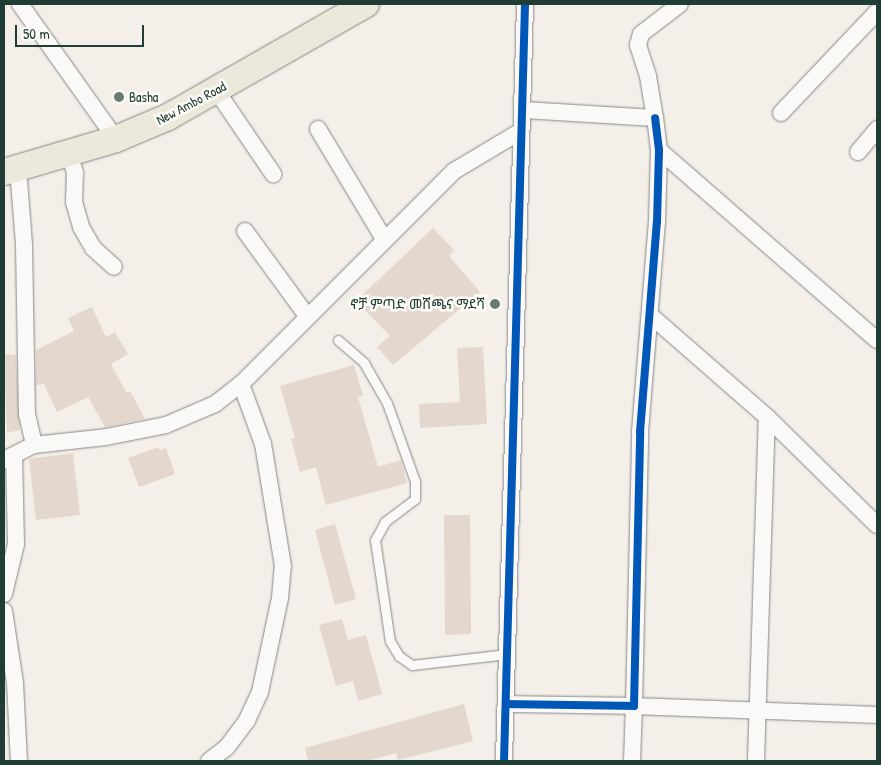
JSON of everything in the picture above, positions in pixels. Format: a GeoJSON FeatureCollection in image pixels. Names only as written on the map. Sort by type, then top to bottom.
{"type":"FeatureCollection","features":[{"type":"Feature","properties":{"kind":"main road","name":"New Ambo Road"},"geometry":{"type":"LineString","coordinates":[[11,170],[116,139],[168,116],[366,4]]}},
{"type":"Feature","properties":{"kind":"street"},"geometry":{"type":"LineString","coordinates":[[20,4],[116,139]]}},
{"type":"Feature","properties":{"kind":"street"},"geometry":{"type":"LineString","coordinates":[[504,761],[526,4]]}},
{"type":"Feature","properties":{"kind":"street"},"geometry":{"type":"LineString","coordinates":[[632,761],[636,513],[644,354],[650,316],[659,150],[648,76],[638,45],[640,34],[680,4]]}},
{"type":"Feature","properties":{"kind":"street"},"geometry":{"type":"LineString","coordinates":[[781,113],[838,50],[877,12]]}},
{"type":"Feature","properties":{"kind":"street"},"geometry":{"type":"LineString","coordinates":[[216,90],[273,174]]}},
{"type":"Feature","properties":{"kind":"street"},"geometry":{"type":"LineString","coordinates":[[524,110],[655,118]]}},
{"type":"Feature","properties":{"kind":"street"},"geometry":{"type":"LineString","coordinates":[[318,129],[384,239]]}},
{"type":"Feature","properties":{"kind":"street"},"geometry":{"type":"LineString","coordinates":[[858,152],[877,129]]}},
{"type":"Feature","properties":{"kind":"street"},"geometry":{"type":"LineString","coordinates":[[4,594],[16,544],[9,457],[34,445],[106,437],[166,424],[215,404],[241,384],[454,171],[521,131]]}},
{"type":"Feature","properties":{"kind":"street"},"geometry":{"type":"LineString","coordinates":[[659,150],[877,340]]}},
{"type":"Feature","properties":{"kind":"street"},"geometry":{"type":"LineString","coordinates":[[69,154],[75,173],[74,202],[81,227],[93,248],[114,267]]}},
{"type":"Feature","properties":{"kind":"street"},"geometry":{"type":"LineString","coordinates":[[11,170],[24,245],[27,414],[34,445]]}},
{"type":"Feature","properties":{"kind":"street"},"geometry":{"type":"LineString","coordinates":[[245,230],[307,316]]}},
{"type":"Feature","properties":{"kind":"street"},"geometry":{"type":"LineString","coordinates":[[650,316],[767,417],[877,525]]}},
{"type":"Feature","properties":{"kind":"street"},"geometry":{"type":"LineString","coordinates":[[209,761],[227,747],[247,720],[260,692],[280,598],[283,566],[263,444],[241,384]]}},
{"type":"Feature","properties":{"kind":"street"},"geometry":{"type":"LineString","coordinates":[[756,761],[767,417]]}},
{"type":"Feature","properties":{"kind":"street"},"geometry":{"type":"LineString","coordinates":[[4,611],[15,683],[19,761]]}},
{"type":"Feature","properties":{"kind":"street"},"geometry":{"type":"LineString","coordinates":[[507,704],[757,709],[877,715]]}},
{"type":"Feature","properties":{"kind":"lane"},"geometry":{"type":"LineString","coordinates":[[338,340],[364,363],[386,403],[415,481],[415,499],[385,522],[374,540],[390,641],[399,656],[412,665],[507,654]]}},
{"type":"Feature","properties":{"kind":"building"},"geometry":{"type":"Polygon","coordinates":[[[433,228],[454,250],[449,256],[480,292],[393,365],[377,347],[390,336],[356,301],[433,228]]]}},
{"type":"Feature","properties":{"kind":"building"},"geometry":{"type":"Polygon","coordinates":[[[92,307],[106,337],[115,332],[128,354],[111,364],[127,393],[130,391],[145,419],[105,427],[88,397],[57,412],[44,384],[36,385],[36,350],[74,331],[68,318],[92,307]]]}},
{"type":"Feature","properties":{"kind":"building"},"geometry":{"type":"Polygon","coordinates":[[[483,347],[487,424],[420,428],[419,404],[460,402],[457,348],[483,347]]]}},
{"type":"Feature","properties":{"kind":"building"},"geometry":{"type":"Polygon","coordinates":[[[4,354],[16,355],[20,430],[7,433],[4,354]]]}},
{"type":"Feature","properties":{"kind":"building"},"geometry":{"type":"Polygon","coordinates":[[[354,365],[363,396],[358,397],[378,467],[401,460],[407,483],[326,505],[316,467],[300,472],[291,439],[295,438],[280,386],[354,365]]]}},
{"type":"Feature","properties":{"kind":"building"},"geometry":{"type":"Polygon","coordinates":[[[159,447],[160,450],[166,448],[175,474],[139,487],[128,458],[159,447]]]}},
{"type":"Feature","properties":{"kind":"building"},"geometry":{"type":"Polygon","coordinates":[[[73,453],[80,515],[36,520],[29,459],[73,453]]]}},
{"type":"Feature","properties":{"kind":"building"},"geometry":{"type":"Polygon","coordinates":[[[444,515],[470,515],[471,634],[445,635],[444,515]]]}},
{"type":"Feature","properties":{"kind":"building"},"geometry":{"type":"Polygon","coordinates":[[[335,524],[356,599],[335,605],[315,530],[335,524]]]}},
{"type":"Feature","properties":{"kind":"building"},"geometry":{"type":"Polygon","coordinates":[[[342,619],[348,640],[366,635],[382,694],[358,701],[353,681],[336,686],[319,625],[342,619]]]}},
{"type":"Feature","properties":{"kind":"building"},"geometry":{"type":"Polygon","coordinates":[[[464,704],[473,741],[398,760],[396,753],[367,761],[308,761],[305,748],[464,704]]]}},
{"type":"Feature","properties":{"kind":"cycle path"},"geometry":{"type":"LineString","coordinates":[[504,761],[525,4]]}},
{"type":"Feature","properties":{"kind":"cycle path"},"geometry":{"type":"LineString","coordinates":[[507,704],[634,706],[640,432],[657,222],[659,150],[655,118]]}},
{"type":"Feature","properties":{"kind":"place","name":"Basha"},"geometry":{"type":"Point","coordinates":[119,97]}},
{"type":"Feature","properties":{"kind":"place","name":"ኖቻ ምጣድ መሸጫና ማደሻ"},"geometry":{"type":"Point","coordinates":[495,304]}}]}
